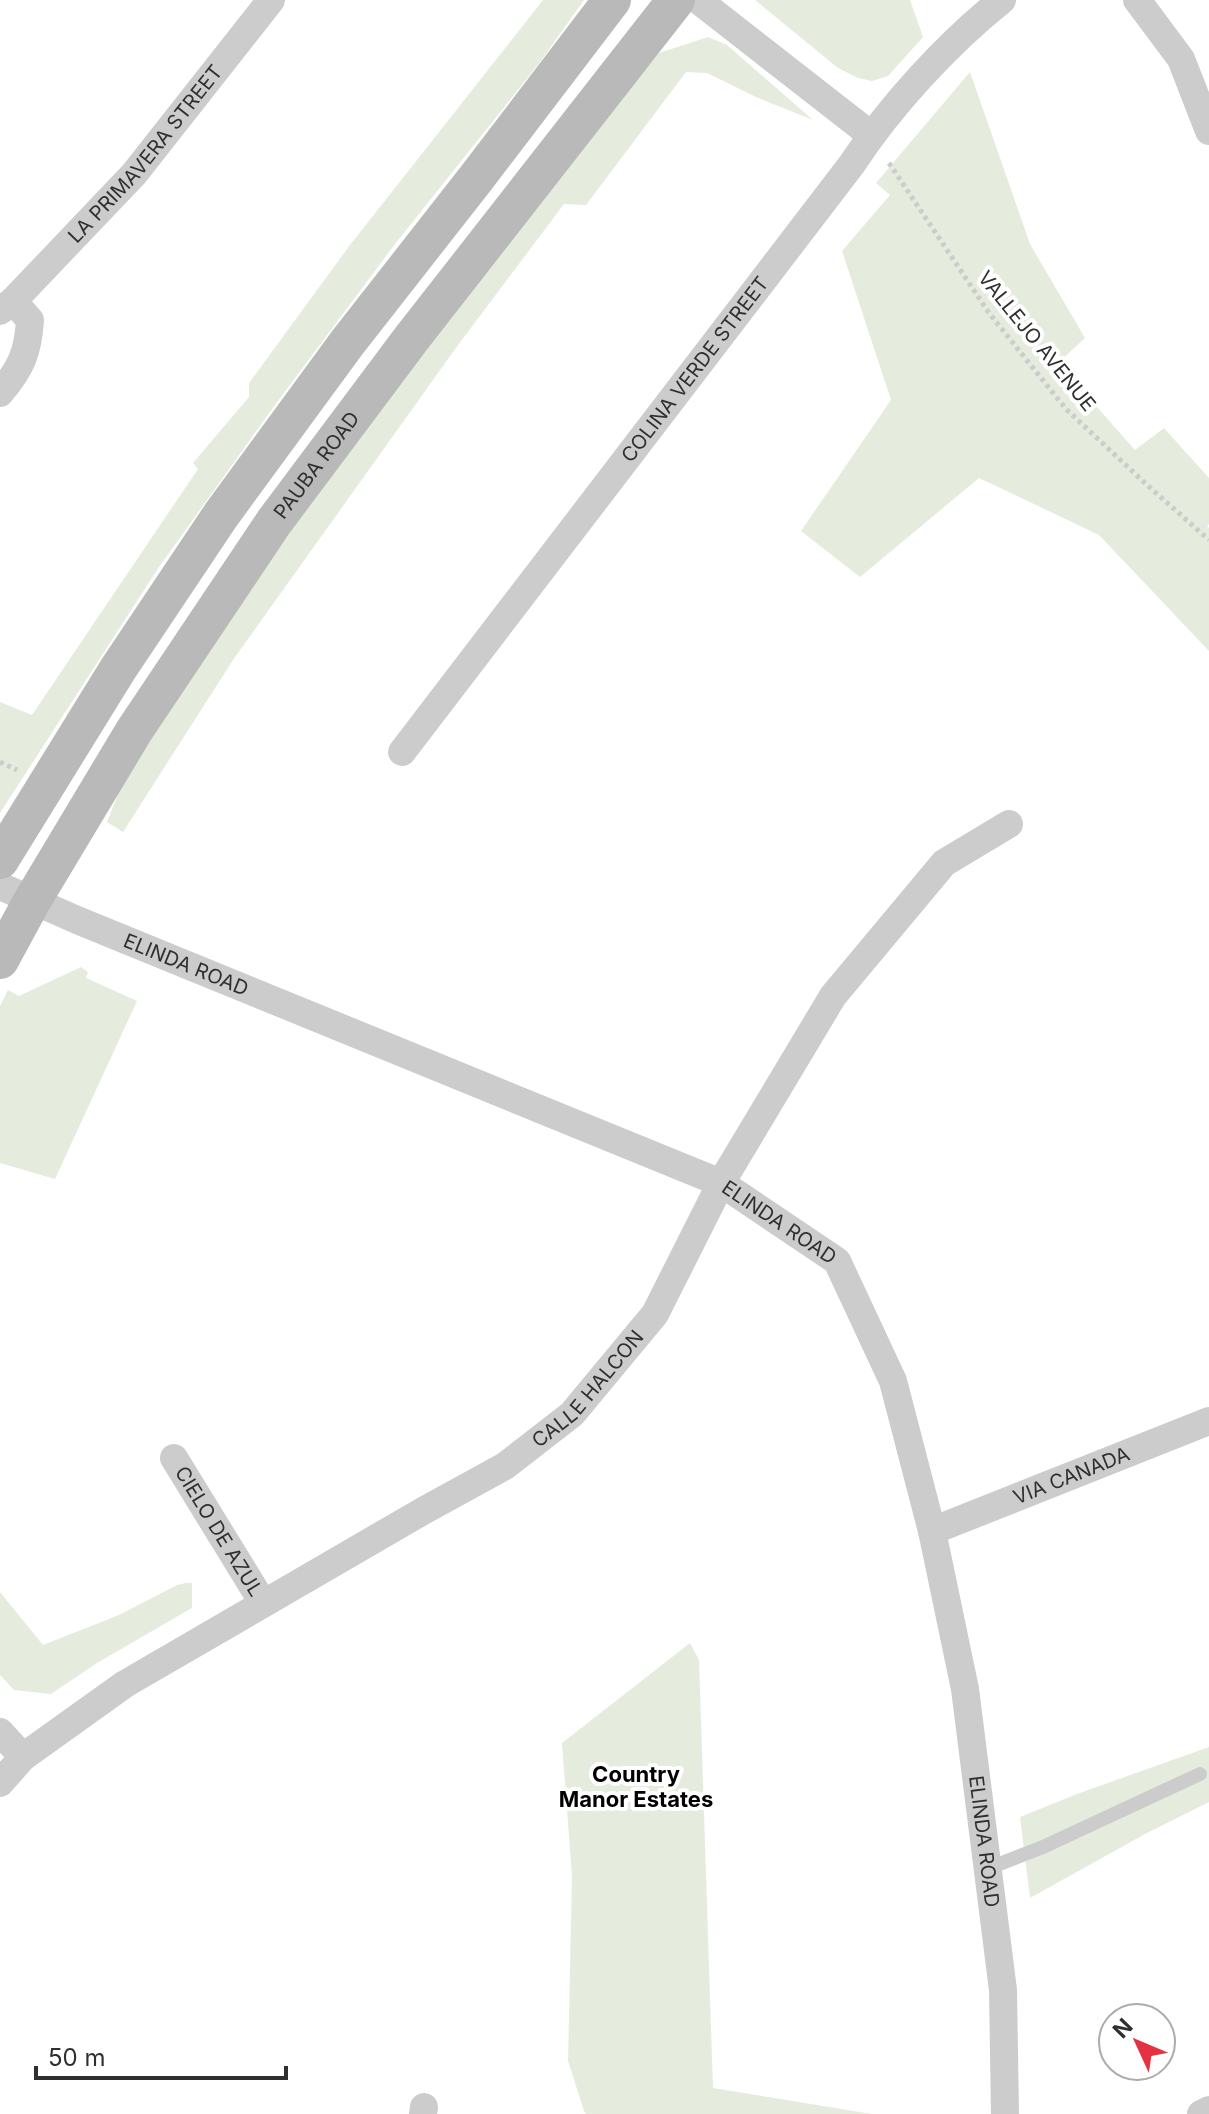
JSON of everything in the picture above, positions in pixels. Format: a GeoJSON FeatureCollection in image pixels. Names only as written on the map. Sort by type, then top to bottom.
{"type":"FeatureCollection","features":[{"type":"Feature","properties":{"kind":"main road"},"geometry":{"type":"LineString","coordinates":[[0,860],[118,669],[221,515],[347,343],[612,0]]}},
{"type":"Feature","properties":{"kind":"main road","name":"PAUBA ROAD"},"geometry":{"type":"LineString","coordinates":[[0,960],[16,893],[134,731],[274,522],[411,339],[676,0]]}},
{"type":"Feature","properties":{"kind":"street","name":"LA PRIMAVERA STREET"},"geometry":{"type":"LineString","coordinates":[[0,393],[16,373],[27,351],[30,320],[6,306],[134,174],[271,0]]}},
{"type":"Feature","properties":{"kind":"street"},"geometry":{"type":"LineString","coordinates":[[698,0],[871,135]]}},
{"type":"Feature","properties":{"kind":"street","name":"COLINA VERDE STREET"},"geometry":{"type":"LineString","coordinates":[[402,752],[852,164],[871,135],[933,64],[1002,0]]}},
{"type":"Feature","properties":{"kind":"street"},"geometry":{"type":"LineString","coordinates":[[1137,0],[1181,59],[1209,131]]}},
{"type":"Feature","properties":{"kind":"street","name":"CALLE HALCON"},"geometry":{"type":"LineString","coordinates":[[0,1783],[23,1757],[125,1684],[505,1466],[572,1414],[655,1314],[721,1183],[833,996],[944,863],[1009,824]]}},
{"type":"Feature","properties":{"kind":"street","name":"ELINDA ROAD"},"geometry":{"type":"LineString","coordinates":[[16,893],[721,1183],[837,1261],[893,1381],[932,1531],[965,1689],[1003,1990],[1005,2114]]}},
{"type":"Feature","properties":{"kind":"street","name":"VIA CANADA"},"geometry":{"type":"LineString","coordinates":[[932,1531],[1209,1421]]}},
{"type":"Feature","properties":{"kind":"street","name":"CIELO DE AZUL"},"geometry":{"type":"LineString","coordinates":[[174,1458],[263,1603]]}},
{"type":"Feature","properties":{"kind":"street"},"geometry":{"type":"LineString","coordinates":[[0,1732],[23,1757]]}},
{"type":"Feature","properties":{"kind":"street"},"geometry":{"type":"LineString","coordinates":[[1201,2114],[1209,2110]]}},
{"type":"Feature","properties":{"kind":"lane"},"geometry":{"type":"LineString","coordinates":[[989,1868],[1043,1847],[1200,1774]]}},
{"type":"Feature","properties":{"kind":"path","name":"VALLEJO AVENUE"},"geometry":{"type":"LineString","coordinates":[[871,135],[989,313],[1066,409],[1209,540]]}},
{"type":"Feature","properties":{"kind":"green space"},"geometry":{"type":"Polygon","coordinates":[[[543,0],[584,0],[540,62],[395,244],[275,405],[159,567],[0,813],[0,702],[32,715],[198,469],[193,463],[249,397],[249,383],[350,245],[543,0]]]}},
{"type":"Feature","properties":{"kind":"green space"},"geometry":{"type":"Polygon","coordinates":[[[755,0],[910,0],[923,37],[888,76],[872,81],[858,78],[838,68],[755,0]]]}},
{"type":"Feature","properties":{"kind":"green space"},"geometry":{"type":"Polygon","coordinates":[[[708,37],[727,45],[813,120],[707,73],[686,72],[586,205],[564,204],[458,345],[233,660],[123,832],[107,822],[129,767],[198,653],[554,176],[659,53],[708,37]]]}},
{"type":"Feature","properties":{"kind":"green space"},"geometry":{"type":"Polygon","coordinates":[[[970,72],[1030,244],[1085,338],[1058,363],[1135,450],[1164,428],[1209,478],[1209,651],[1099,535],[979,478],[860,577],[801,531],[891,400],[842,251],[890,195],[876,183],[970,72]]]}},
{"type":"Feature","properties":{"kind":"green space"},"geometry":{"type":"Polygon","coordinates":[[[81,967],[88,972],[86,978],[137,1001],[55,1179],[0,1163],[0,1006],[8,990],[19,996],[81,967]]]}},
{"type":"Feature","properties":{"kind":"green space"},"geometry":{"type":"Polygon","coordinates":[[[186,1583],[192,1583],[192,1608],[97,1663],[51,1694],[14,1690],[0,1675],[0,1592],[43,1645],[119,1615],[186,1583]]]}},
{"type":"Feature","properties":{"kind":"green space"},"geometry":{"type":"Polygon","coordinates":[[[690,1643],[699,1660],[713,2088],[872,2114],[586,2114],[584,2111],[568,2061],[572,1876],[562,1743],[690,1643]]]}},
{"type":"Feature","properties":{"kind":"green space"},"geometry":{"type":"Polygon","coordinates":[[[1209,1747],[1209,1802],[1030,1898],[1020,1817],[1209,1747]]]}},
{"type":"Feature","properties":{"kind":"district","name":"Country Manor Estates"},"geometry":{"type":"Point","coordinates":[636,1786]}}]}
